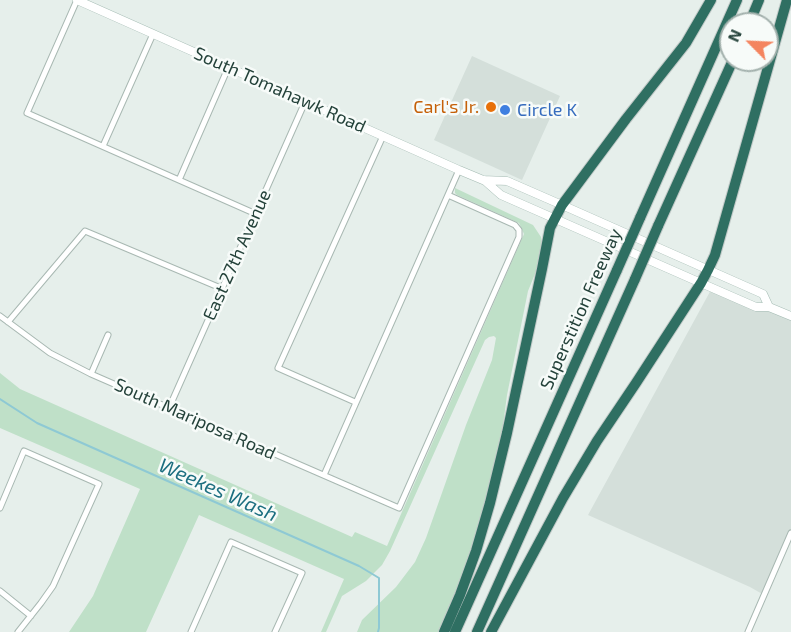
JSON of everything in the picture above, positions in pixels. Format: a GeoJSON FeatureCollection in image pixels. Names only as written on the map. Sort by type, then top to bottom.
{"type":"FeatureCollection","features":[{"type":"Feature","properties":{"kind":"highway"},"geometry":{"type":"LineString","coordinates":[[444,632],[464,584],[490,503],[505,443],[550,228],[562,205],[686,43],[711,0]]}},
{"type":"Feature","properties":{"kind":"highway","name":"Superstition Freeway"},"geometry":{"type":"LineString","coordinates":[[455,632],[737,0]]}},
{"type":"Feature","properties":{"kind":"highway"},"geometry":{"type":"LineString","coordinates":[[491,632],[563,498],[708,270],[715,255],[787,0]]}},
{"type":"Feature","properties":{"kind":"highway","name":"Superstition Freeway"},"geometry":{"type":"LineString","coordinates":[[477,632],[728,72]]}},
{"type":"Feature","properties":{"kind":"main road","name":"South Tomahawk Road"},"geometry":{"type":"LineString","coordinates":[[77,0],[483,180],[501,195],[756,307],[770,307],[791,316]]}},
{"type":"Feature","properties":{"kind":"main road","name":"South Tomahawk Road"},"geometry":{"type":"LineString","coordinates":[[483,180],[507,181],[562,205],[763,294],[770,307]]}},
{"type":"Feature","properties":{"kind":"street"},"geometry":{"type":"LineString","coordinates":[[77,0],[27,113],[256,214]]}},
{"type":"Feature","properties":{"kind":"street"},"geometry":{"type":"LineString","coordinates":[[103,147],[153,34]]}},
{"type":"Feature","properties":{"kind":"street"},"geometry":{"type":"LineString","coordinates":[[179,180],[228,68]]}},
{"type":"Feature","properties":{"kind":"street","name":"East 27th Avenue"},"geometry":{"type":"LineString","coordinates":[[169,408],[304,102]]}},
{"type":"Feature","properties":{"kind":"street"},"geometry":{"type":"LineString","coordinates":[[355,402],[278,368],[383,136]]}},
{"type":"Feature","properties":{"kind":"street"},"geometry":{"type":"LineString","coordinates":[[324,475],[459,170]]}},
{"type":"Feature","properties":{"kind":"street","name":"South Mariposa Road"},"geometry":{"type":"LineString","coordinates":[[0,316],[50,353],[92,374],[399,508],[519,237],[519,230],[515,225],[448,195]]}},
{"type":"Feature","properties":{"kind":"street"},"geometry":{"type":"LineString","coordinates":[[8,322],[85,231],[223,289]]}},
{"type":"Feature","properties":{"kind":"street"},"geometry":{"type":"LineString","coordinates":[[92,374],[108,335]]}},
{"type":"Feature","properties":{"kind":"street"},"geometry":{"type":"LineString","coordinates":[[0,508],[24,451],[99,484],[53,586],[18,632]]}},
{"type":"Feature","properties":{"kind":"street"},"geometry":{"type":"LineString","coordinates":[[748,632],[791,533]]}},
{"type":"Feature","properties":{"kind":"street"},"geometry":{"type":"LineString","coordinates":[[191,632],[231,542],[302,573],[275,632]]}},
{"type":"Feature","properties":{"kind":"street"},"geometry":{"type":"LineString","coordinates":[[0,591],[31,616]]}},
{"type":"Feature","properties":{"kind":"shaded area"},"geometry":{"type":"Polygon","coordinates":[[[472,56],[560,96],[522,180],[434,140],[472,56]]]}},
{"type":"Feature","properties":{"kind":"shaded area"},"geometry":{"type":"Polygon","coordinates":[[[712,288],[791,316],[791,533],[764,595],[588,515],[712,288]]]}},
{"type":"Feature","properties":{"kind":"green space"},"geometry":{"type":"Polygon","coordinates":[[[455,188],[533,225],[541,237],[542,244],[539,264],[528,291],[507,395],[502,433],[485,505],[440,632],[357,632],[362,620],[396,587],[415,562],[492,360],[496,338],[494,336],[485,340],[390,551],[382,565],[366,581],[342,596],[326,632],[321,632],[344,579],[199,515],[146,632],[69,632],[93,596],[140,489],[0,428],[0,373],[20,389],[352,537],[355,532],[387,546],[524,234],[519,223],[457,195],[455,188]]]}},
{"type":"Feature","properties":{"kind":"waterway","name":"Weekes Wash"},"geometry":{"type":"LineString","coordinates":[[0,399],[37,423],[359,566],[379,578],[378,632]]}},
{"type":"Feature","properties":{"kind":"place","name":"Carl's Jr."},"geometry":{"type":"Point","coordinates":[491,107]}},
{"type":"Feature","properties":{"kind":"place","name":"Circle K"},"geometry":{"type":"Point","coordinates":[505,110]}}]}
